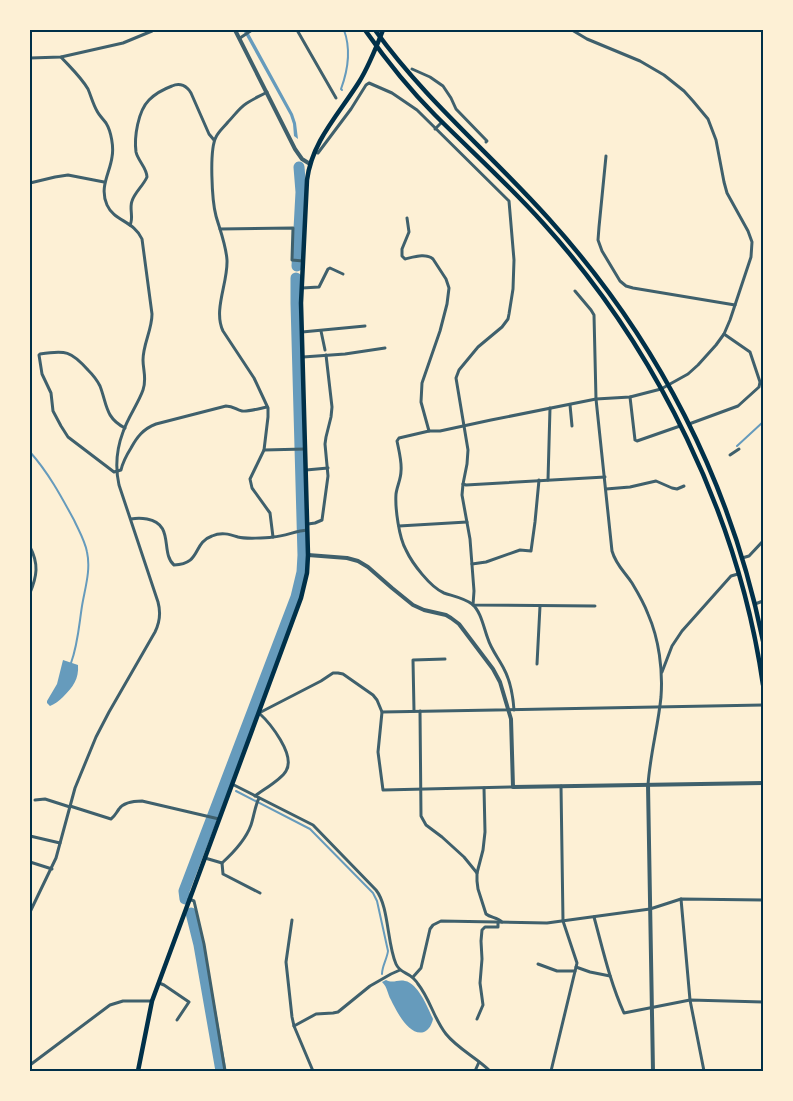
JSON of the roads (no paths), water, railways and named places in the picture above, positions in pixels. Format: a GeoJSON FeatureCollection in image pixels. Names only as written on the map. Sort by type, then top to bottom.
{"type":"FeatureCollection","features":[{"type":"Feature","properties":{"kind":"main road"},"geometry":{"type":"LineString","coordinates":[[365,30],[411,88],[442,122],[523,202],[574,259],[619,321],[661,389],[714,502],[738,574],[753,631],[763,685]]}},
{"type":"Feature","properties":{"kind":"main road"},"geometry":{"type":"LineString","coordinates":[[375,30],[410,75],[533,202],[579,254],[629,320],[690,424],[721,497],[742,558],[763,641]]}},
{"type":"Feature","properties":{"kind":"main road"},"geometry":{"type":"LineString","coordinates":[[138,1071],[152,1001],[303,592],[308,555],[304,530],[308,524],[306,470],[302,449],[303,357],[299,261],[307,180],[310,164],[324,133],[366,70],[383,30]]}},
{"type":"Feature","properties":{"kind":"street"},"geometry":{"type":"LineString","coordinates":[[30,58],[61,57],[124,42],[152,30]]}},
{"type":"Feature","properties":{"kind":"street"},"geometry":{"type":"LineString","coordinates":[[236,30],[295,150],[302,159],[310,164]]}},
{"type":"Feature","properties":{"kind":"street"},"geometry":{"type":"LineString","coordinates":[[297,30],[336,98]]}},
{"type":"Feature","properties":{"kind":"street"},"geometry":{"type":"LineString","coordinates":[[513,787],[511,689],[509,679],[488,640],[476,608],[467,601],[443,592],[434,586],[406,552],[401,536],[396,494],[401,471],[397,441],[399,438],[429,431],[440,431],[596,399],[630,397],[669,386],[698,365],[724,334],[751,257],[752,242],[727,193],[716,140],[708,119],[693,100],[664,75],[640,61],[587,39],[572,30]]}},
{"type":"Feature","properties":{"kind":"street"},"geometry":{"type":"LineString","coordinates":[[240,38],[251,31]]}},
{"type":"Feature","properties":{"kind":"street"},"geometry":{"type":"LineString","coordinates":[[30,912],[52,869],[75,788],[96,737],[160,620],[160,608],[116,472],[119,448],[125,428],[144,387],[146,376],[143,358],[152,320],[142,239],[136,230],[114,215],[105,199],[104,182],[112,156],[109,129],[83,82],[61,57]]}},
{"type":"Feature","properties":{"kind":"street"},"geometry":{"type":"LineString","coordinates":[[412,69],[430,77],[443,86],[456,109],[486,142]]}},
{"type":"Feature","properties":{"kind":"street"},"geometry":{"type":"LineString","coordinates":[[315,152],[318,153],[369,83],[401,98],[416,110],[509,201],[514,260],[513,289],[508,319],[502,327],[478,347],[457,374],[456,382],[468,457],[462,495],[470,539],[474,591],[473,605]]}},
{"type":"Feature","properties":{"kind":"street"},"geometry":{"type":"LineString","coordinates":[[130,225],[132,222],[131,202],[147,177],[147,173],[136,152],[136,134],[140,116],[146,103],[175,84],[185,85],[189,88],[209,134],[214,140]]}},
{"type":"Feature","properties":{"kind":"street"},"geometry":{"type":"LineString","coordinates":[[267,92],[241,107],[214,140],[212,151],[212,191],[227,263],[219,314],[220,323],[223,331],[254,378],[267,407],[268,417],[264,450],[251,475],[250,484],[270,513],[273,537]]}},
{"type":"Feature","properties":{"kind":"street"},"geometry":{"type":"LineString","coordinates":[[448,116],[456,109]]}},
{"type":"Feature","properties":{"kind":"street"},"geometry":{"type":"LineString","coordinates":[[435,128],[442,122]]}},
{"type":"Feature","properties":{"kind":"street"},"geometry":{"type":"LineString","coordinates":[[606,156],[598,240],[602,251],[620,281],[626,286],[633,288],[735,305]]}},
{"type":"Feature","properties":{"kind":"street"},"geometry":{"type":"LineString","coordinates":[[30,183],[55,176],[68,175],[104,182]]}},
{"type":"Feature","properties":{"kind":"street"},"geometry":{"type":"LineString","coordinates":[[406,218],[409,232],[402,249],[402,256],[405,259],[424,256],[431,257],[449,288],[440,331],[422,382],[422,408],[429,431]]}},
{"type":"Feature","properties":{"kind":"street"},"geometry":{"type":"LineString","coordinates":[[220,229],[292,228],[292,260],[299,261]]}},
{"type":"Feature","properties":{"kind":"street"},"geometry":{"type":"LineString","coordinates":[[301,288],[319,287],[330,268],[343,274]]}},
{"type":"Feature","properties":{"kind":"street"},"geometry":{"type":"LineString","coordinates":[[575,291],[594,315],[596,399],[613,555],[618,565],[633,584],[648,614],[657,642],[661,674],[660,707],[650,761],[648,785],[653,1071]]}},
{"type":"Feature","properties":{"kind":"street"},"geometry":{"type":"LineString","coordinates":[[302,332],[365,326]]}},
{"type":"Feature","properties":{"kind":"street"},"geometry":{"type":"LineString","coordinates":[[321,331],[325,350]]}},
{"type":"Feature","properties":{"kind":"street"},"geometry":{"type":"LineString","coordinates":[[690,424],[738,406],[760,384],[750,352],[724,334]]}},
{"type":"Feature","properties":{"kind":"street"},"geometry":{"type":"LineString","coordinates":[[303,357],[345,354],[384,348]]}},
{"type":"Feature","properties":{"kind":"street"},"geometry":{"type":"LineString","coordinates":[[116,472],[68,437],[53,411],[51,393],[42,374],[40,354],[63,352],[78,359],[98,382],[112,419],[125,428]]}},
{"type":"Feature","properties":{"kind":"street"},"geometry":{"type":"LineString","coordinates":[[308,524],[322,520],[328,476],[325,444],[332,407],[326,355]]}},
{"type":"Feature","properties":{"kind":"street"},"geometry":{"type":"LineString","coordinates":[[630,397],[635,440],[637,441],[680,426]]}},
{"type":"Feature","properties":{"kind":"street"},"geometry":{"type":"LineString","coordinates":[[570,404],[572,426]]}},
{"type":"Feature","properties":{"kind":"street"},"geometry":{"type":"LineString","coordinates":[[116,472],[121,470],[124,458],[138,436],[149,426],[226,406],[234,407],[241,411],[267,407]]}},
{"type":"Feature","properties":{"kind":"street"},"geometry":{"type":"LineString","coordinates":[[548,480],[550,408]]}},
{"type":"Feature","properties":{"kind":"street"},"geometry":{"type":"LineString","coordinates":[[264,450],[302,449]]}},
{"type":"Feature","properties":{"kind":"street"},"geometry":{"type":"LineString","coordinates":[[730,455],[739,449]]}},
{"type":"Feature","properties":{"kind":"street"},"geometry":{"type":"LineString","coordinates":[[306,470],[328,468]]}},
{"type":"Feature","properties":{"kind":"street"},"geometry":{"type":"LineString","coordinates":[[463,484],[605,476]]}},
{"type":"Feature","properties":{"kind":"street"},"geometry":{"type":"LineString","coordinates":[[472,564],[493,560],[520,550],[531,551],[539,480]]}},
{"type":"Feature","properties":{"kind":"street"},"geometry":{"type":"LineString","coordinates":[[606,489],[630,487],[656,481],[676,489],[684,486]]}},
{"type":"Feature","properties":{"kind":"street"},"geometry":{"type":"LineString","coordinates":[[131,519],[150,520],[156,522],[161,527],[165,535],[170,560],[174,565],[191,560],[196,554],[200,543],[213,535],[273,537],[304,530]]}},
{"type":"Feature","properties":{"kind":"street"},"geometry":{"type":"LineString","coordinates":[[400,526],[467,522]]}},
{"type":"Feature","properties":{"kind":"street"},"geometry":{"type":"LineString","coordinates":[[742,558],[749,556],[763,540]]}},
{"type":"Feature","properties":{"kind":"street"},"geometry":{"type":"LineString","coordinates":[[30,547],[36,570],[36,578],[30,593]]}},
{"type":"Feature","properties":{"kind":"street"},"geometry":{"type":"LineString","coordinates":[[308,555],[346,558],[358,561],[368,567],[413,605],[424,610],[446,615],[455,620],[496,673],[511,710]]}},
{"type":"Feature","properties":{"kind":"street"},"geometry":{"type":"LineString","coordinates":[[661,674],[672,646],[682,631],[732,576],[738,574]]}},
{"type":"Feature","properties":{"kind":"street"},"geometry":{"type":"LineString","coordinates":[[755,604],[763,602]]}},
{"type":"Feature","properties":{"kind":"street"},"geometry":{"type":"LineString","coordinates":[[473,605],[595,606]]}},
{"type":"Feature","properties":{"kind":"street"},"geometry":{"type":"LineString","coordinates":[[537,664],[540,606]]}},
{"type":"Feature","properties":{"kind":"street"},"geometry":{"type":"LineString","coordinates":[[414,711],[413,660],[445,659]]}},
{"type":"Feature","properties":{"kind":"street"},"geometry":{"type":"LineString","coordinates":[[222,863],[235,850],[247,833],[252,822],[257,799],[284,774],[289,764],[288,755],[279,738],[259,713],[338,673],[343,674],[373,695],[382,712],[378,752],[383,790],[763,783]]}},
{"type":"Feature","properties":{"kind":"street"},"geometry":{"type":"LineString","coordinates":[[382,712],[763,705]]}},
{"type":"Feature","properties":{"kind":"street"},"geometry":{"type":"LineString","coordinates":[[420,711],[421,816],[426,825],[464,856],[477,873]]}},
{"type":"Feature","properties":{"kind":"street"},"geometry":{"type":"LineString","coordinates":[[232,784],[257,799],[313,825],[376,890],[382,899],[396,964],[400,970],[413,978],[426,995],[437,1020],[447,1035],[460,1048],[490,1071]]}},
{"type":"Feature","properties":{"kind":"street"},"geometry":{"type":"LineString","coordinates":[[551,1071],[577,963],[563,921],[561,786]]}},
{"type":"Feature","properties":{"kind":"street"},"geometry":{"type":"LineString","coordinates":[[484,788],[485,832],[477,873],[478,889],[486,914],[496,917],[500,922]]}},
{"type":"Feature","properties":{"kind":"street"},"geometry":{"type":"LineString","coordinates":[[35,800],[45,799],[109,819],[114,818],[121,806],[134,801],[142,801],[218,818]]}},
{"type":"Feature","properties":{"kind":"street"},"geometry":{"type":"LineString","coordinates":[[30,836],[60,843]]}},
{"type":"Feature","properties":{"kind":"street"},"geometry":{"type":"LineString","coordinates":[[205,858],[222,863]]}},
{"type":"Feature","properties":{"kind":"street"},"geometry":{"type":"LineString","coordinates":[[30,862],[52,869]]}},
{"type":"Feature","properties":{"kind":"street"},"geometry":{"type":"LineString","coordinates":[[222,863],[223,874],[260,893]]}},
{"type":"Feature","properties":{"kind":"street"},"geometry":{"type":"LineString","coordinates":[[681,899],[690,1000],[704,1071]]}},
{"type":"Feature","properties":{"kind":"street"},"geometry":{"type":"LineString","coordinates":[[413,978],[421,968],[428,933],[432,925],[441,920],[547,923],[650,909],[681,899],[763,900]]}},
{"type":"Feature","properties":{"kind":"street"},"geometry":{"type":"LineString","coordinates":[[190,900],[194,901],[202,936],[225,1071]]}},
{"type":"Feature","properties":{"kind":"street"},"geometry":{"type":"LineString","coordinates":[[594,917],[610,976],[624,1012],[690,1000],[763,1002]]}},
{"type":"Feature","properties":{"kind":"street"},"geometry":{"type":"LineString","coordinates":[[292,920],[286,963],[292,1017],[313,1071]]}},
{"type":"Feature","properties":{"kind":"street"},"geometry":{"type":"LineString","coordinates":[[476,1019],[483,1000],[480,983],[482,930],[487,926],[498,927],[500,922]]}},
{"type":"Feature","properties":{"kind":"street"},"geometry":{"type":"LineString","coordinates":[[538,964],[557,971],[576,969],[610,976]]}},
{"type":"Feature","properties":{"kind":"street"},"geometry":{"type":"LineString","coordinates":[[294,1026],[316,1014],[338,1012],[370,986],[400,970]]}},
{"type":"Feature","properties":{"kind":"street"},"geometry":{"type":"LineString","coordinates":[[159,983],[189,1002],[177,1020]]}},
{"type":"Feature","properties":{"kind":"street"},"geometry":{"type":"LineString","coordinates":[[30,1065],[110,1005],[123,1001],[152,1001]]}},
{"type":"Feature","properties":{"kind":"street"},"geometry":{"type":"LineString","coordinates":[[475,1071],[479,1062]]}},
{"type":"Feature","properties":{"kind":"water"},"geometry":{"type":"Polygon","coordinates":[[[243,30],[247,30],[293,114],[298,139],[294,136],[290,115],[243,30]]]}},
{"type":"Feature","properties":{"kind":"water"},"geometry":{"type":"Polygon","coordinates":[[[63,660],[78,665],[76,679],[67,693],[50,706],[47,701],[57,684],[63,660]]]}},
{"type":"Feature","properties":{"kind":"water"},"geometry":{"type":"Polygon","coordinates":[[[386,980],[391,982],[405,981],[414,986],[433,1019],[427,1030],[418,1032],[408,1027],[396,1010],[382,982],[386,980]]]}},
{"type":"Feature","properties":{"kind":"waterway"},"geometry":{"type":"LineString","coordinates":[[342,90],[348,60],[344,30]]}},
{"type":"Feature","properties":{"kind":"waterway"},"geometry":{"type":"LineString","coordinates":[[297,266],[301,192],[299,167]]}},
{"type":"Feature","properties":{"kind":"waterway"},"geometry":{"type":"LineString","coordinates":[[185,899],[184,891],[296,597],[302,572],[296,278]]}},
{"type":"Feature","properties":{"kind":"waterway"},"geometry":{"type":"LineString","coordinates":[[737,446],[763,422]]}},
{"type":"Feature","properties":{"kind":"waterway"},"geometry":{"type":"LineString","coordinates":[[30,452],[64,502],[82,536],[87,552],[87,579],[77,642],[71,663]]}},
{"type":"Feature","properties":{"kind":"waterway"},"geometry":{"type":"LineString","coordinates":[[236,791],[310,829],[373,893],[377,901],[388,951],[382,974]]}},
{"type":"Feature","properties":{"kind":"waterway"},"geometry":{"type":"LineString","coordinates":[[191,913],[199,945],[221,1071]]}}]}
